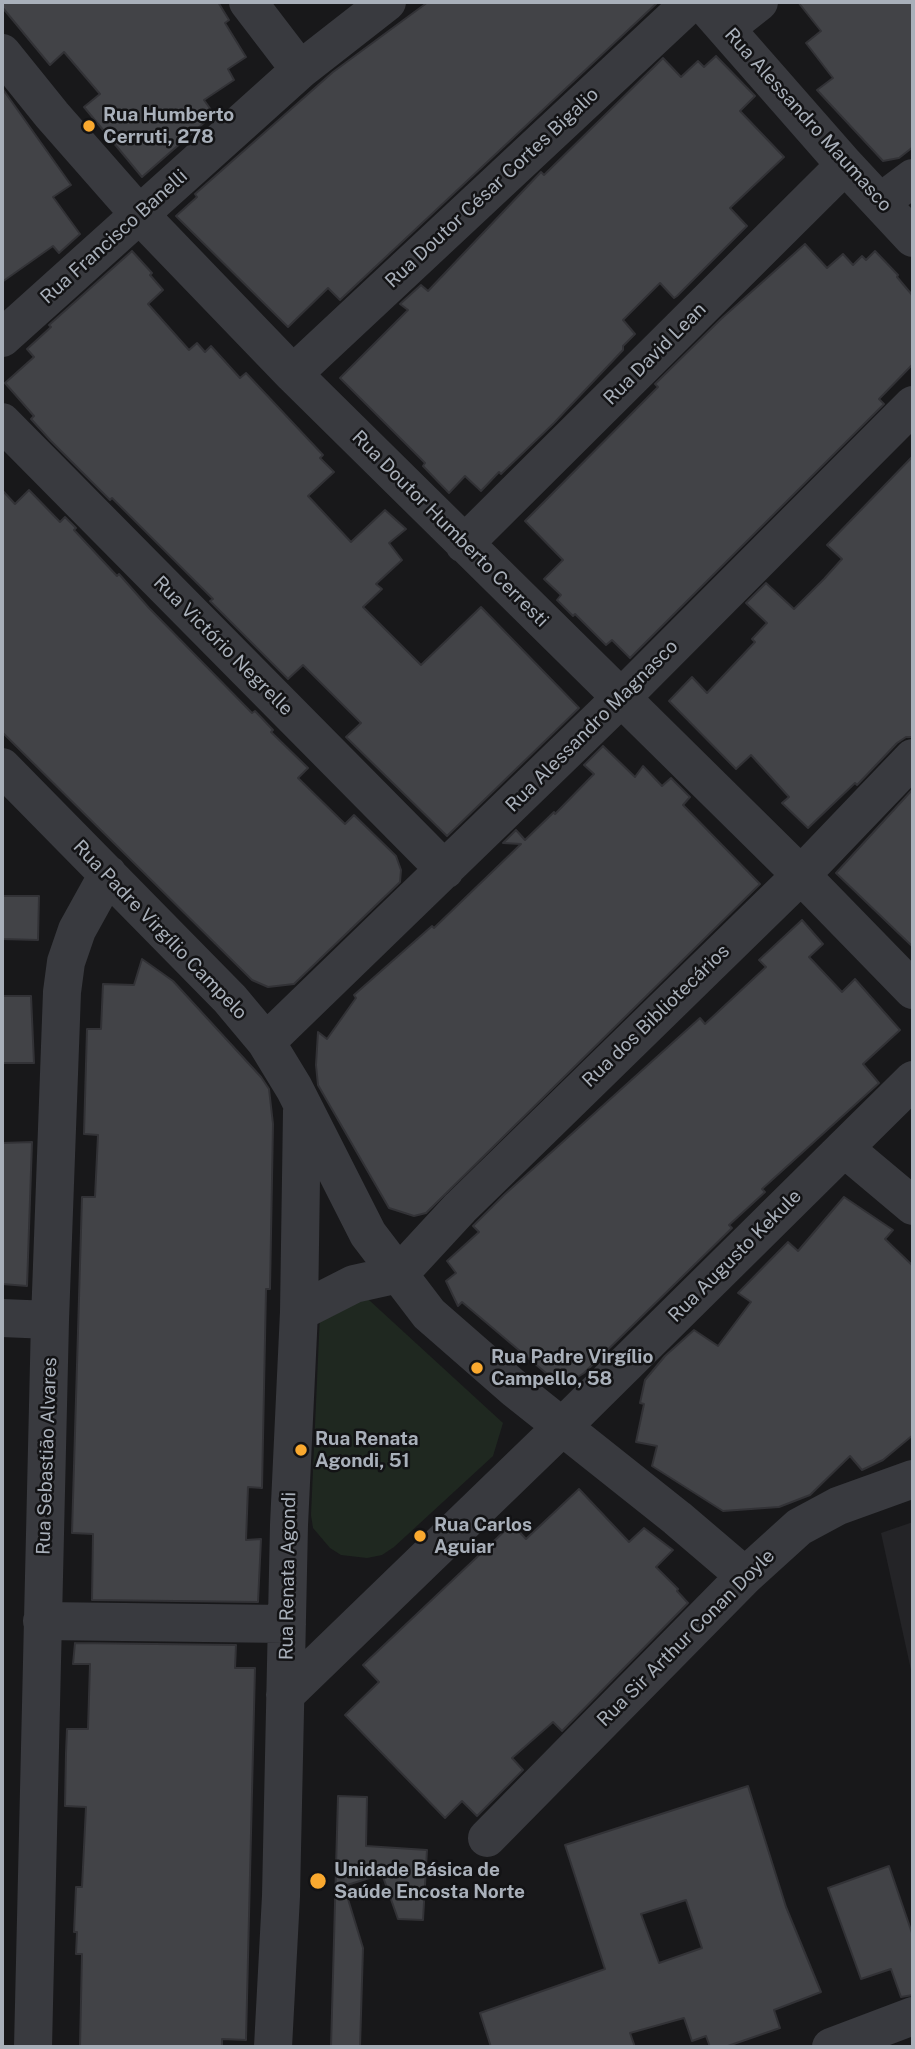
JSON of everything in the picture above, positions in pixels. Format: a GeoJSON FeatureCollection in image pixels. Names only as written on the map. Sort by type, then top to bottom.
{"type":"FeatureCollection","features":[{"type":"Feature","properties":{"kind":"street"},"geometry":{"type":"LineString","coordinates":[[248,2],[300,70]]}},
{"type":"Feature","properties":{"kind":"street","name":"Rua Francisco Banelli"},"geometry":{"type":"LineString","coordinates":[[2,338],[300,70],[387,2]]}},
{"type":"Feature","properties":{"kind":"street","name":"Rua Doutor César Cortes Bigalio"},"geometry":{"type":"LineString","coordinates":[[293,374],[691,2]]}},
{"type":"Feature","properties":{"kind":"street"},"geometry":{"type":"LineString","coordinates":[[714,15],[759,2]]}},
{"type":"Feature","properties":{"kind":"street","name":"Rua Alessandro Maumasco"},"geometry":{"type":"LineString","coordinates":[[714,15],[845,165],[913,238]]}},
{"type":"Feature","properties":{"kind":"street","name":"Rua Doutor Humberto Cerresti"},"geometry":{"type":"LineString","coordinates":[[2,53],[52,116],[139,214],[293,374],[801,875],[913,990]]}},
{"type":"Feature","properties":{"kind":"street","name":"Rua David Lean"},"geometry":{"type":"LineString","coordinates":[[464,544],[845,165]]}},
{"type":"Feature","properties":{"kind":"street"},"geometry":{"type":"LineString","coordinates":[[881,202],[913,178]]}},
{"type":"Feature","properties":{"kind":"street","name":"Rua Alessandro Magnasco"},"geometry":{"type":"LineString","coordinates":[[266,1042],[621,698],[913,405]]}},
{"type":"Feature","properties":{"kind":"street","name":"Rua Victório Negrelle"},"geometry":{"type":"LineString","coordinates":[[2,422],[445,870]]}},
{"type":"Feature","properties":{"kind":"street","name":"Rua dos Bibliotecários"},"geometry":{"type":"LineString","coordinates":[[399,1274],[460,1208],[801,875],[913,758]]}},
{"type":"Feature","properties":{"kind":"street","name":"Rua Padre Virgílio Campelo"},"geometry":{"type":"LineString","coordinates":[[2,767],[230,999],[266,1042],[295,1088],[368,1234],[429,1314],[745,1576]]}},
{"type":"Feature","properties":{"kind":"street","name":"Rua Sebastião Alvares"},"geometry":{"type":"LineString","coordinates":[[33,2047],[50,1320],[62,992],[66,962],[77,930],[108,874]]}},
{"type":"Feature","properties":{"kind":"street","name":"Rua Augusto Kekule"},"geometry":{"type":"LineString","coordinates":[[285,1695],[562,1427],[913,1080]]}},
{"type":"Feature","properties":{"kind":"street","name":"Rua Renata Agondi"},"geometry":{"type":"LineString","coordinates":[[273,2047],[281,1896],[289,1525],[299,1312],[302,1105]]}},
{"type":"Feature","properties":{"kind":"street"},"geometry":{"type":"LineString","coordinates":[[844,1148],[913,1206]]}},
{"type":"Feature","properties":{"kind":"street"},"geometry":{"type":"LineString","coordinates":[[299,1312],[354,1284],[399,1274]]}},
{"type":"Feature","properties":{"kind":"street"},"geometry":{"type":"LineString","coordinates":[[2,1318],[50,1320]]}},
{"type":"Feature","properties":{"kind":"street","name":"Rua Sir Arthur Conan Doyle"},"geometry":{"type":"LineString","coordinates":[[487,1838],[745,1576],[800,1527],[838,1506],[913,1479]]}},
{"type":"Feature","properties":{"kind":"street"},"geometry":{"type":"LineString","coordinates":[[42,1621],[287,1624]]}},
{"type":"Feature","properties":{"kind":"street"},"geometry":{"type":"LineString","coordinates":[[841,2046],[913,2016]]}},
{"type":"Feature","properties":{"kind":"shaded area"},"geometry":{"type":"Polygon","coordinates":[[[345,1278],[503,1423],[493,1456],[394,1547],[382,1555],[367,1558],[341,1555],[330,1548],[313,1528],[311,1515],[320,1314],[345,1278]]]}},
{"type":"Feature","properties":{"kind":"shaded area"},"geometry":{"type":"Polygon","coordinates":[[[913,1522],[913,1679],[881,1533],[913,1522]]]}},
{"type":"Feature","properties":{"kind":"building"},"geometry":{"type":"Polygon","coordinates":[[[2,2],[218,2],[229,20],[225,23],[246,57],[228,69],[234,80],[204,100],[214,114],[142,177],[84,107],[100,94],[64,52],[50,65],[2,7],[2,2]]]}},
{"type":"Feature","properties":{"kind":"building"},"geometry":{"type":"Polygon","coordinates":[[[428,2],[658,2],[340,300],[328,288],[288,327],[176,216],[197,197],[195,194],[333,72],[428,2]]]}},
{"type":"Feature","properties":{"kind":"building"},"geometry":{"type":"Polygon","coordinates":[[[798,2],[913,2],[913,147],[899,158],[883,161],[817,90],[833,78],[806,43],[821,31],[798,2]]]}},
{"type":"Feature","properties":{"kind":"building"},"geometry":{"type":"Polygon","coordinates":[[[716,56],[755,96],[740,111],[784,157],[730,208],[747,226],[677,296],[674,298],[660,283],[623,320],[635,334],[623,346],[623,350],[501,474],[499,472],[481,491],[465,476],[449,493],[423,466],[425,463],[340,378],[408,310],[400,304],[421,285],[428,291],[541,172],[544,175],[663,58],[681,77],[698,61],[704,67],[716,56]]]}},
{"type":"Feature","properties":{"kind":"building"},"geometry":{"type":"Polygon","coordinates":[[[2,88],[71,185],[53,197],[80,234],[59,253],[53,246],[2,282],[2,88]]]}},
{"type":"Feature","properties":{"kind":"building"},"geometry":{"type":"Polygon","coordinates":[[[805,244],[827,268],[843,254],[853,265],[862,256],[866,260],[875,251],[898,275],[913,296],[913,364],[879,399],[884,404],[630,658],[612,640],[606,645],[557,600],[561,595],[544,579],[563,560],[525,521],[658,387],[655,384],[721,319],[805,244]]]}},
{"type":"Feature","properties":{"kind":"building"},"geometry":{"type":"Polygon","coordinates":[[[132,251],[163,290],[148,304],[189,350],[197,343],[205,352],[211,346],[240,378],[246,373],[323,455],[320,458],[334,472],[308,496],[351,542],[385,510],[406,529],[389,543],[402,560],[376,584],[382,589],[363,607],[421,665],[481,607],[579,708],[447,836],[346,737],[361,723],[303,665],[288,679],[210,601],[213,599],[51,441],[31,419],[34,416],[5,383],[34,357],[27,349],[51,327],[49,325],[132,251]]]}},
{"type":"Feature","properties":{"kind":"building"},"geometry":{"type":"Polygon","coordinates":[[[913,456],[913,737],[906,737],[897,743],[857,785],[855,783],[808,828],[782,803],[789,797],[751,755],[736,769],[669,701],[692,677],[707,693],[755,642],[752,639],[767,623],[746,603],[766,583],[794,609],[824,579],[842,559],[827,545],[913,456]]]}},
{"type":"Feature","properties":{"kind":"building"},"geometry":{"type":"Polygon","coordinates":[[[2,490],[15,504],[29,490],[60,522],[65,517],[117,576],[119,574],[149,608],[252,713],[255,711],[273,730],[271,732],[308,768],[298,778],[345,824],[354,815],[396,856],[401,870],[400,882],[294,984],[268,987],[252,980],[2,732],[2,490]]]}},
{"type":"Feature","properties":{"kind":"building"},"geometry":{"type":"Polygon","coordinates":[[[603,746],[635,777],[643,766],[662,786],[671,778],[690,797],[683,805],[760,884],[426,1213],[414,1216],[389,1208],[318,1085],[318,1032],[327,1039],[356,998],[354,995],[432,926],[434,928],[521,844],[503,843],[516,830],[525,840],[554,812],[555,814],[594,774],[584,765],[603,746]]]}},
{"type":"Feature","properties":{"kind":"building"},"geometry":{"type":"Polygon","coordinates":[[[913,789],[913,947],[836,873],[913,789]]]}},
{"type":"Feature","properties":{"kind":"building"},"geometry":{"type":"Polygon","coordinates":[[[2,896],[39,896],[38,940],[2,939],[2,896]]]}},
{"type":"Feature","properties":{"kind":"building"},"geometry":{"type":"Polygon","coordinates":[[[802,920],[823,944],[809,957],[842,992],[855,979],[900,1030],[863,1064],[879,1083],[762,1189],[765,1192],[729,1225],[732,1228],[584,1373],[573,1380],[553,1379],[462,1302],[458,1306],[446,1281],[456,1273],[447,1261],[479,1232],[473,1226],[504,1195],[700,1018],[705,1024],[766,967],[759,960],[802,920]]]}},
{"type":"Feature","properties":{"kind":"building"},"geometry":{"type":"Polygon","coordinates":[[[142,959],[173,981],[269,1089],[273,1124],[262,1488],[248,1487],[246,1540],[261,1539],[258,1602],[92,1600],[93,1534],[72,1533],[82,1197],[95,1197],[98,1135],[84,1134],[87,1029],[101,1029],[103,984],[134,985],[142,959]]]}},
{"type":"Feature","properties":{"kind":"building"},"geometry":{"type":"Polygon","coordinates":[[[2,996],[31,996],[34,1063],[2,1063],[2,996]]]}},
{"type":"Feature","properties":{"kind":"building"},"geometry":{"type":"Polygon","coordinates":[[[32,1142],[27,1286],[2,1284],[2,1143],[32,1142]]]}},
{"type":"Feature","properties":{"kind":"building"},"geometry":{"type":"Polygon","coordinates":[[[844,1197],[893,1230],[885,1239],[913,1266],[913,1435],[883,1460],[862,1470],[850,1456],[810,1495],[779,1507],[723,1511],[652,1466],[657,1446],[636,1442],[644,1404],[640,1403],[645,1380],[665,1356],[694,1330],[718,1346],[751,1302],[738,1293],[788,1242],[798,1251],[844,1197]]]}},
{"type":"Feature","properties":{"kind":"building"},"geometry":{"type":"Polygon","coordinates":[[[579,1489],[629,1542],[644,1528],[673,1550],[656,1567],[688,1603],[562,1731],[553,1722],[512,1758],[523,1770],[477,1816],[462,1801],[445,1818],[345,1715],[379,1682],[363,1665],[512,1524],[526,1539],[579,1489]]]}},
{"type":"Feature","properties":{"kind":"building"},"geometry":{"type":"Polygon","coordinates":[[[75,1643],[236,1645],[235,1668],[255,1668],[246,2040],[222,2039],[222,2047],[80,2047],[82,1954],[76,1954],[77,1932],[74,1932],[76,1887],[82,1887],[86,1807],[65,1806],[66,1753],[67,1729],[88,1729],[90,1664],[73,1664],[75,1643]]]}},
{"type":"Feature","properties":{"kind":"building"},"geometry":{"type":"Polygon","coordinates":[[[748,1786],[786,1907],[821,1992],[774,2010],[780,2028],[725,2047],[710,2047],[706,2036],[692,2041],[684,2018],[630,2033],[635,2047],[491,2047],[480,2013],[605,1969],[565,1845],[748,1786]],[[686,1900],[641,1914],[659,1963],[702,1948],[686,1900]]]}},
{"type":"Feature","properties":{"kind":"building"},"geometry":{"type":"Polygon","coordinates":[[[338,1796],[367,1797],[366,1846],[427,1850],[423,1920],[398,1919],[382,1874],[344,1886],[363,1948],[360,2047],[331,2047],[338,1796]]]}},
{"type":"Feature","properties":{"kind":"building"},"geometry":{"type":"Polygon","coordinates":[[[889,1866],[913,1936],[913,1995],[901,1997],[891,1969],[861,1979],[828,1888],[889,1866]]]}},
{"type":"Feature","properties":{"kind":"place","name":"Rua Humberto Cerruti, 278"},"geometry":{"type":"Point","coordinates":[89,126]}},
{"type":"Feature","properties":{"kind":"place","name":"Rua Padre Virgílio Campello, 58"},"geometry":{"type":"Point","coordinates":[477,1368]}},
{"type":"Feature","properties":{"kind":"place","name":"Rua Renata Agondi, 51"},"geometry":{"type":"Point","coordinates":[301,1450]}},
{"type":"Feature","properties":{"kind":"place","name":"Rua Carlos Aguiar"},"geometry":{"type":"Point","coordinates":[420,1536]}},
{"type":"Feature","properties":{"kind":"place","name":"Unidade Básica de Saúde Encosta Norte"},"geometry":{"type":"Point","coordinates":[318,1881]}}]}
